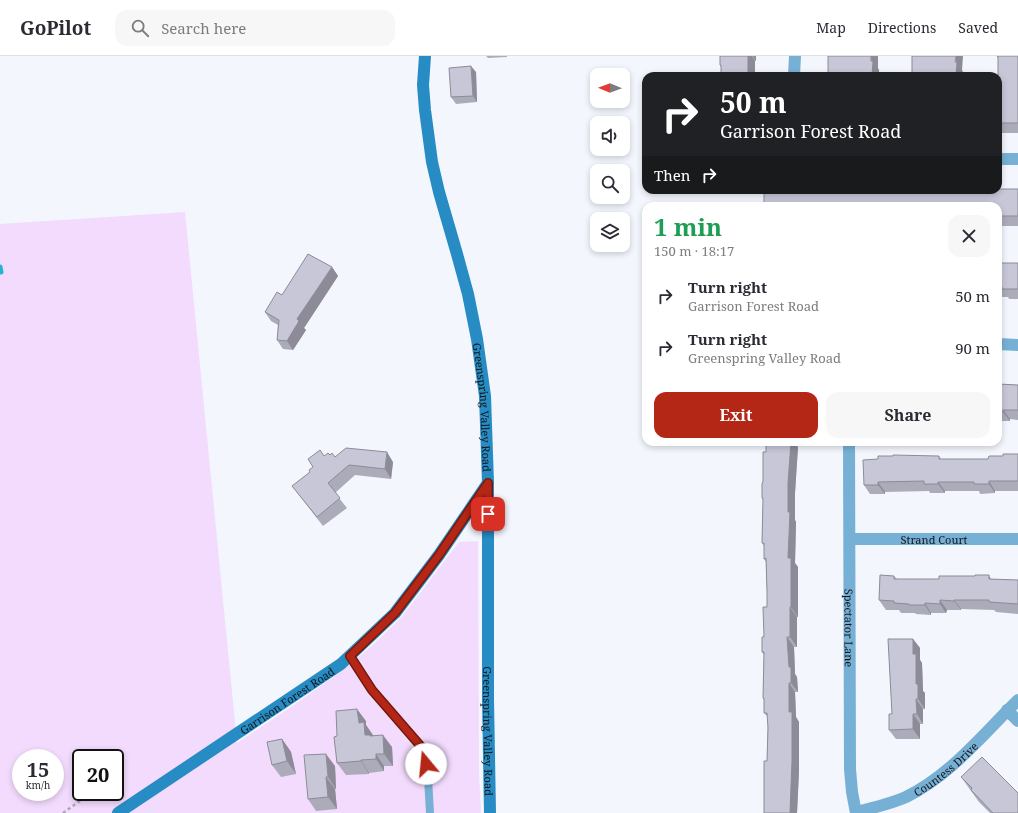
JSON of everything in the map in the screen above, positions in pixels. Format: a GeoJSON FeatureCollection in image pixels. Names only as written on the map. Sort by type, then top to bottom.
{"type":"FeatureCollection","features":[{"type":"Feature","properties":{"kind":"main road","name":"Greenspring Valley Road"},"geometry":{"type":"LineString","coordinates":[[425,56],[423,85],[432,162],[438,192],[468,294],[481,363],[487,430],[490,813]]}},
{"type":"Feature","properties":{"kind":"main road","name":"Garrison Forest Road"},"geometry":{"type":"LineString","coordinates":[[118,813],[292,698],[341,664],[350,656],[395,613],[439,555],[488,483]]}},
{"type":"Feature","properties":{"kind":"street"},"geometry":{"type":"LineString","coordinates":[[794,56],[794,72]]}},
{"type":"Feature","properties":{"kind":"street"},"geometry":{"type":"LineString","coordinates":[[1002,159],[1018,159]]}},
{"type":"Feature","properties":{"kind":"street"},"geometry":{"type":"LineString","coordinates":[[1002,344],[1018,344]]}},
{"type":"Feature","properties":{"kind":"street","name":"Spectator Lane"},"geometry":{"type":"LineString","coordinates":[[849,446],[850,769],[856,813]]}},
{"type":"Feature","properties":{"kind":"street","name":"Strand Court"},"geometry":{"type":"LineString","coordinates":[[850,539],[1018,539]]}},
{"type":"Feature","properties":{"kind":"street","name":"Countess Drive"},"geometry":{"type":"LineString","coordinates":[[856,813],[905,797],[930,783],[945,772],[1018,700]]}},
{"type":"Feature","properties":{"kind":"street"},"geometry":{"type":"LineString","coordinates":[[1007,710],[1018,721]]}},
{"type":"Feature","properties":{"kind":"lane"},"geometry":{"type":"LineString","coordinates":[[350,656],[372,690],[424,750],[428,778],[430,813]]}},
{"type":"Feature","properties":{"kind":"path"},"geometry":{"type":"LineString","coordinates":[[63,813],[80,801]]}},
{"type":"Feature","properties":{"kind":"shaded area"},"geometry":{"type":"Polygon","coordinates":[[[185,212],[237,743],[342,671],[375,643],[401,618],[459,542],[478,541],[479,772],[481,813],[0,813],[0,224],[185,212]]]}},
{"type":"Feature","properties":{"kind":"building"},"geometry":{"type":"Polygon","coordinates":[[[720,56],[748,56],[748,72],[721,72],[720,56]]]}},
{"type":"Feature","properties":{"kind":"building"},"geometry":{"type":"Polygon","coordinates":[[[828,56],[871,56],[871,61],[873,61],[872,72],[828,72],[828,56]]]}},
{"type":"Feature","properties":{"kind":"building"},"geometry":{"type":"Polygon","coordinates":[[[912,56],[956,56],[956,72],[912,72],[912,56]]]}},
{"type":"Feature","properties":{"kind":"building"},"geometry":{"type":"Polygon","coordinates":[[[998,56],[1018,56],[1018,123],[1002,123],[1002,72],[998,72],[998,56]]]}},
{"type":"Feature","properties":{"kind":"building"},"geometry":{"type":"Polygon","coordinates":[[[471,66],[473,96],[451,97],[449,68],[471,66]]]}},
{"type":"Feature","properties":{"kind":"building"},"geometry":{"type":"Polygon","coordinates":[[[1002,189],[1018,189],[1018,216],[1002,216],[1002,202],[764,202],[764,194],[1002,194],[1002,189]]]}},
{"type":"Feature","properties":{"kind":"building"},"geometry":{"type":"Polygon","coordinates":[[[308,254],[332,267],[297,319],[299,321],[287,341],[277,340],[279,320],[265,312],[277,292],[282,295],[308,254]]]}},
{"type":"Feature","properties":{"kind":"building"},"geometry":{"type":"Polygon","coordinates":[[[1002,263],[1018,263],[1018,289],[1002,289],[1002,263]]]}},
{"type":"Feature","properties":{"kind":"building"},"geometry":{"type":"Polygon","coordinates":[[[1002,384],[1018,385],[1018,410],[1003,410],[1003,412],[1002,384]]]}},
{"type":"Feature","properties":{"kind":"building"},"geometry":{"type":"Polygon","coordinates":[[[766,446],[791,446],[788,483],[788,512],[790,512],[788,558],[791,558],[791,607],[790,637],[787,637],[789,667],[791,667],[791,683],[789,683],[789,712],[792,712],[790,813],[764,813],[764,761],[767,761],[768,728],[767,713],[764,713],[763,698],[763,607],[767,607],[767,592],[766,558],[764,559],[764,543],[762,543],[762,483],[763,452],[766,452],[766,446]]]}},
{"type":"Feature","properties":{"kind":"building"},"geometry":{"type":"Polygon","coordinates":[[[346,448],[387,452],[385,469],[349,465],[328,483],[340,498],[317,517],[292,486],[310,472],[309,470],[313,467],[308,459],[320,450],[324,456],[328,453],[330,455],[332,453],[335,457],[346,448]]]}},
{"type":"Feature","properties":{"kind":"building"},"geometry":{"type":"Polygon","coordinates":[[[1003,454],[1018,454],[1018,481],[989,481],[989,484],[974,484],[974,482],[938,482],[938,484],[924,484],[924,481],[878,482],[878,485],[864,485],[863,460],[878,459],[878,456],[939,456],[939,459],[988,459],[989,456],[1003,456],[1003,454]]]}},
{"type":"Feature","properties":{"kind":"building"},"geometry":{"type":"Polygon","coordinates":[[[880,575],[894,576],[894,579],[939,579],[939,576],[989,575],[989,579],[1018,580],[1018,604],[989,602],[989,600],[940,600],[940,604],[925,603],[925,605],[909,605],[894,603],[894,601],[879,600],[880,575]]]}},
{"type":"Feature","properties":{"kind":"building"},"geometry":{"type":"Polygon","coordinates":[[[888,639],[913,639],[913,654],[916,654],[916,684],[918,684],[918,699],[916,699],[917,714],[913,714],[913,729],[889,730],[889,714],[892,714],[888,639]]]}},
{"type":"Feature","properties":{"kind":"building"},"geometry":{"type":"Polygon","coordinates":[[[357,709],[359,723],[364,722],[365,735],[383,735],[384,754],[376,754],[376,759],[337,763],[334,737],[337,736],[336,711],[357,709]]]}},
{"type":"Feature","properties":{"kind":"building"},"geometry":{"type":"Polygon","coordinates":[[[282,739],[287,761],[272,765],[267,742],[282,739]]]}},
{"type":"Feature","properties":{"kind":"building"},"geometry":{"type":"Polygon","coordinates":[[[326,754],[328,797],[308,799],[304,755],[326,754]]]}},
{"type":"Feature","properties":{"kind":"building"},"geometry":{"type":"Polygon","coordinates":[[[982,757],[1018,793],[1018,813],[993,813],[961,777],[982,757]]]}},
{"type":"Feature","properties":{"kind":"waterway"},"geometry":{"type":"LineString","coordinates":[[0,267],[1,272]]}},
{"type":"Feature","properties":{"kind":"route"},"geometry":{"type":"LineString","coordinates":[[426,764],[424,750],[372,690],[350,656],[395,613],[439,555],[488,483],[488,514]]}}]}
